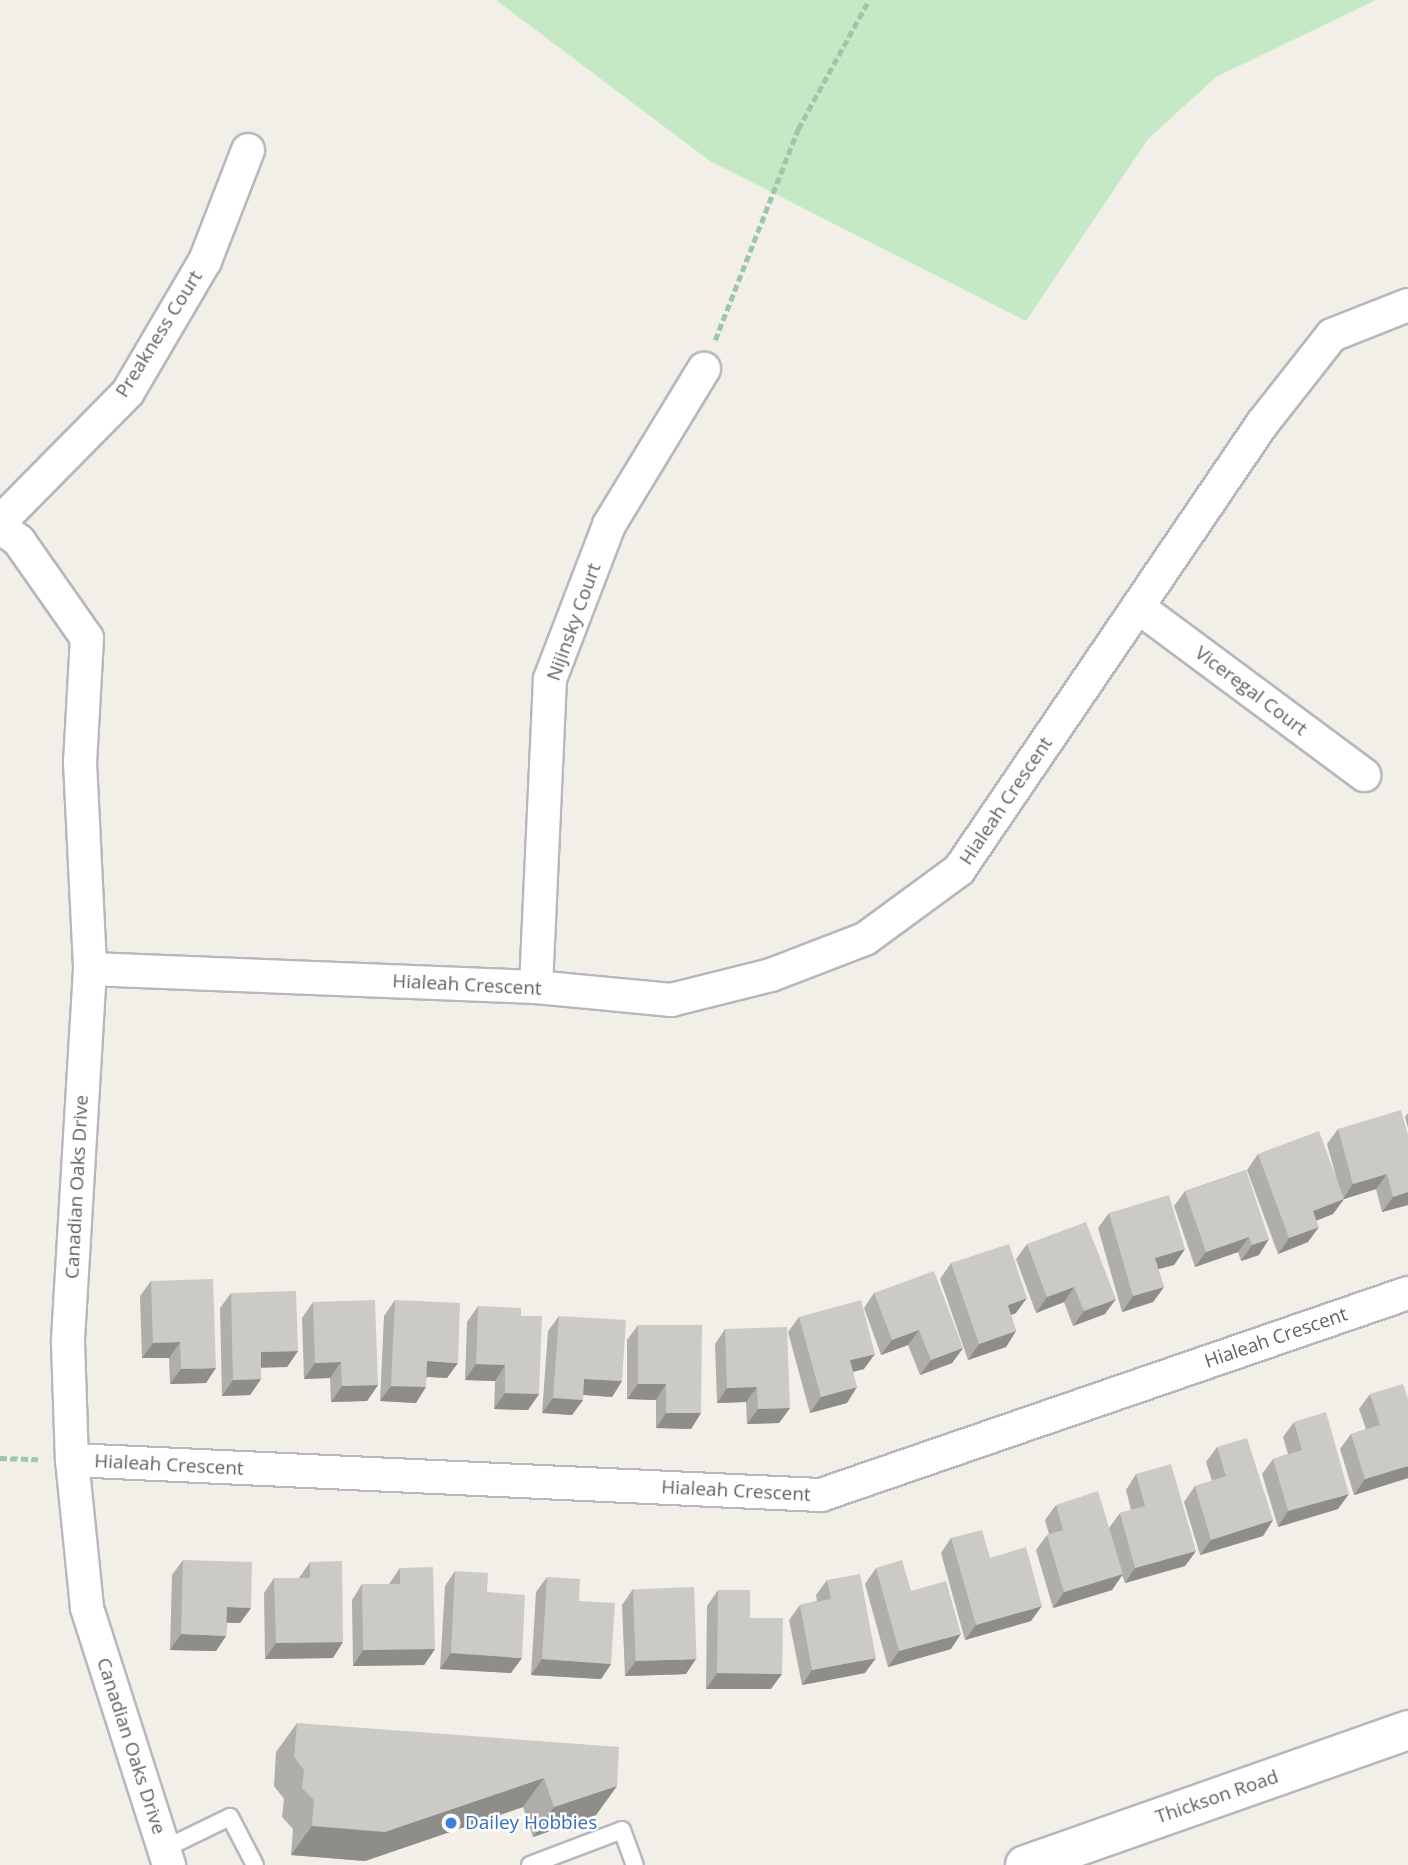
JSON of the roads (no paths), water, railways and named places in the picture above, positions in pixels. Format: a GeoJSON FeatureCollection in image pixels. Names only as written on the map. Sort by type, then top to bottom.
{"type":"FeatureCollection","features":[{"type":"Feature","properties":{"kind":"main road","name":"Thickson Road"},"geometry":{"type":"LineString","coordinates":[[1025,1865],[1407,1733]]}},
{"type":"Feature","properties":{"kind":"street","name":"Preakness Court"},"geometry":{"type":"LineString","coordinates":[[0,522],[128,392],[205,261],[248,150]]}},
{"type":"Feature","properties":{"kind":"street","name":"Hialeah Crescent"},"geometry":{"type":"LineString","coordinates":[[90,969],[536,987],[671,1000],[771,975],[865,939],[959,870],[1262,425],[1332,335],[1408,305]]}},
{"type":"Feature","properties":{"kind":"street","name":"Nijinsky Court"},"geometry":{"type":"LineString","coordinates":[[536,987],[550,679],[609,525],[704,369]]}},
{"type":"Feature","properties":{"kind":"street","name":"Canadian Oaks Drive"},"geometry":{"type":"LineString","coordinates":[[0,527],[19,541],[87,638],[80,762],[90,969],[68,1342],[72,1460],[87,1608],[166,1857]]}},
{"type":"Feature","properties":{"kind":"street","name":"Viceregal Court"},"geometry":{"type":"LineString","coordinates":[[1138,607],[1364,775]]}},
{"type":"Feature","properties":{"kind":"street","name":"Hialeah Crescent"},"geometry":{"type":"LineString","coordinates":[[72,1460],[821,1495],[1408,1293]]}},
{"type":"Feature","properties":{"kind":"lane"},"geometry":{"type":"LineString","coordinates":[[166,1857],[230,1817],[255,1865]]}},
{"type":"Feature","properties":{"kind":"lane"},"geometry":{"type":"LineString","coordinates":[[530,1865],[622,1830],[635,1865]]}},
{"type":"Feature","properties":{"kind":"place","name":"Dailey Hobbies"},"geometry":{"type":"Point","coordinates":[451,1823]}}]}
